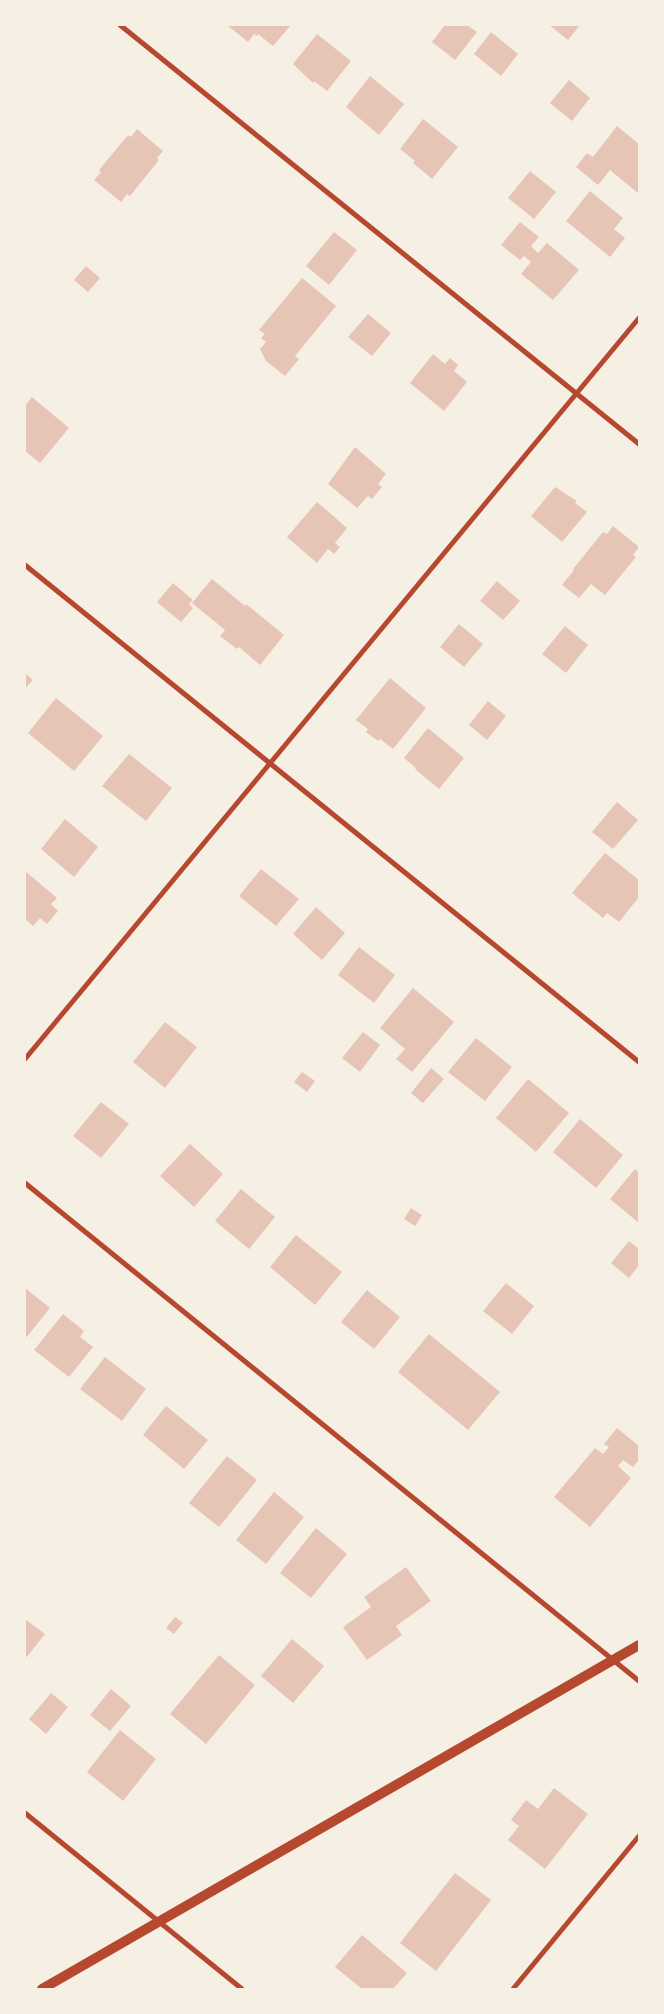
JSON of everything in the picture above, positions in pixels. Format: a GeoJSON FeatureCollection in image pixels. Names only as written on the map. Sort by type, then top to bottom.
{"type":"FeatureCollection","features":[{"type":"Feature","properties":{"kind":"main road"},"geometry":{"type":"LineString","coordinates":[[42,1989],[639,1645]]}},
{"type":"Feature","properties":{"kind":"street"},"geometry":{"type":"LineString","coordinates":[[120,25],[639,444]]}},
{"type":"Feature","properties":{"kind":"street"},"geometry":{"type":"LineString","coordinates":[[25,1059],[639,318]]}},
{"type":"Feature","properties":{"kind":"street"},"geometry":{"type":"LineString","coordinates":[[25,565],[639,1062]]}},
{"type":"Feature","properties":{"kind":"street"},"geometry":{"type":"LineString","coordinates":[[25,1182],[639,1681]]}},
{"type":"Feature","properties":{"kind":"street"},"geometry":{"type":"LineString","coordinates":[[25,1813],[242,1989]]}},
{"type":"Feature","properties":{"kind":"street"},"geometry":{"type":"LineString","coordinates":[[513,1989],[639,1836]]}},
{"type":"Feature","properties":{"kind":"building"},"geometry":{"type":"Polygon","coordinates":[[[227,25],[291,25],[273,46],[258,34],[257,36],[254,34],[248,42],[227,25]]]}},
{"type":"Feature","properties":{"kind":"building"},"geometry":{"type":"Polygon","coordinates":[[[445,25],[467,25],[477,32],[455,60],[432,42],[445,25]]]}},
{"type":"Feature","properties":{"kind":"building"},"geometry":{"type":"Polygon","coordinates":[[[549,25],[580,25],[568,40],[549,25]]]}},
{"type":"Feature","properties":{"kind":"building"},"geometry":{"type":"Polygon","coordinates":[[[491,32],[518,54],[501,76],[474,54],[491,32]]]}},
{"type":"Feature","properties":{"kind":"building"},"geometry":{"type":"Polygon","coordinates":[[[317,34],[351,61],[327,91],[314,81],[313,83],[293,64],[317,34]]]}},
{"type":"Feature","properties":{"kind":"building"},"geometry":{"type":"Polygon","coordinates":[[[370,76],[404,104],[379,135],[346,107],[370,76]]]}},
{"type":"Feature","properties":{"kind":"building"},"geometry":{"type":"Polygon","coordinates":[[[569,80],[590,98],[572,121],[550,103],[569,80]]]}},
{"type":"Feature","properties":{"kind":"building"},"geometry":{"type":"Polygon","coordinates":[[[423,119],[458,147],[432,179],[413,163],[415,161],[400,149],[423,119]]]}},
{"type":"Feature","properties":{"kind":"building"},"geometry":{"type":"Polygon","coordinates":[[[617,126],[639,144],[639,194],[610,170],[598,185],[576,167],[587,153],[593,157],[617,126]]]}},
{"type":"Feature","properties":{"kind":"building"},"geometry":{"type":"Polygon","coordinates":[[[137,129],[163,151],[157,158],[159,160],[130,196],[127,194],[121,202],[94,180],[101,172],[99,170],[128,135],[131,137],[137,129]]]}},
{"type":"Feature","properties":{"kind":"building"},"geometry":{"type":"Polygon","coordinates":[[[530,171],[556,192],[534,219],[508,198],[530,171]]]}},
{"type":"Feature","properties":{"kind":"building"},"geometry":{"type":"Polygon","coordinates":[[[590,191],[623,218],[614,229],[625,238],[610,257],[566,221],[590,191]]]}},
{"type":"Feature","properties":{"kind":"building"},"geometry":{"type":"Polygon","coordinates":[[[520,222],[539,237],[531,246],[538,253],[547,243],[579,270],[553,300],[521,274],[531,262],[524,256],[520,260],[501,245],[520,222]]]}},
{"type":"Feature","properties":{"kind":"building"},"geometry":{"type":"Polygon","coordinates":[[[334,232],[357,250],[329,285],[306,266],[334,232]]]}},
{"type":"Feature","properties":{"kind":"building"},"geometry":{"type":"Polygon","coordinates":[[[86,266],[100,278],[88,292],[74,280],[86,266]]]}},
{"type":"Feature","properties":{"kind":"building"},"geometry":{"type":"Polygon","coordinates":[[[302,278],[336,306],[295,356],[299,359],[285,376],[266,361],[260,349],[266,342],[261,338],[265,334],[259,330],[302,278]]]}},
{"type":"Feature","properties":{"kind":"building"},"geometry":{"type":"Polygon","coordinates":[[[368,314],[391,333],[372,356],[348,337],[368,314]]]}},
{"type":"Feature","properties":{"kind":"building"},"geometry":{"type":"Polygon","coordinates":[[[433,354],[445,364],[450,358],[458,365],[454,371],[467,382],[444,411],[410,383],[433,354]]]}},
{"type":"Feature","properties":{"kind":"building"},"geometry":{"type":"Polygon","coordinates":[[[32,397],[69,428],[40,463],[25,451],[25,406],[32,397]]]}},
{"type":"Feature","properties":{"kind":"building"},"geometry":{"type":"Polygon","coordinates":[[[355,447],[386,474],[378,484],[382,487],[372,499],[368,496],[357,508],[328,484],[355,447]]]}},
{"type":"Feature","properties":{"kind":"building"},"geometry":{"type":"Polygon","coordinates":[[[555,487],[577,501],[575,503],[587,512],[562,542],[531,516],[555,487]]]}},
{"type":"Feature","properties":{"kind":"building"},"geometry":{"type":"Polygon","coordinates":[[[317,502],[347,528],[335,543],[340,547],[334,554],[328,549],[317,563],[287,537],[317,502]]]}},
{"type":"Feature","properties":{"kind":"building"},"geometry":{"type":"Polygon","coordinates":[[[613,526],[639,547],[633,555],[636,557],[605,595],[591,584],[579,598],[562,585],[603,532],[607,534],[613,526]]]}},
{"type":"Feature","properties":{"kind":"building"},"geometry":{"type":"Polygon","coordinates":[[[212,579],[284,635],[260,665],[239,647],[237,649],[220,636],[225,630],[192,603],[212,579]]]}},
{"type":"Feature","properties":{"kind":"building"},"geometry":{"type":"Polygon","coordinates":[[[497,581],[520,601],[503,620],[480,601],[497,581]]]}},
{"type":"Feature","properties":{"kind":"building"},"geometry":{"type":"Polygon","coordinates":[[[173,583],[193,600],[189,604],[193,608],[181,622],[157,602],[173,583]]]}},
{"type":"Feature","properties":{"kind":"building"},"geometry":{"type":"Polygon","coordinates":[[[459,624],[483,644],[464,667],[440,647],[459,624]]]}},
{"type":"Feature","properties":{"kind":"building"},"geometry":{"type":"Polygon","coordinates":[[[565,626],[588,645],[566,673],[542,654],[565,626]]]}},
{"type":"Feature","properties":{"kind":"building"},"geometry":{"type":"Polygon","coordinates":[[[25,673],[33,680],[25,689],[25,673]]]}},
{"type":"Feature","properties":{"kind":"building"},"geometry":{"type":"Polygon","coordinates":[[[390,678],[426,708],[393,749],[380,739],[378,741],[366,732],[368,729],[356,720],[390,678]]]}},
{"type":"Feature","properties":{"kind":"building"},"geometry":{"type":"Polygon","coordinates":[[[56,698],[103,736],[74,771],[28,733],[56,698]]]}},
{"type":"Feature","properties":{"kind":"building"},"geometry":{"type":"Polygon","coordinates":[[[488,701],[506,716],[487,740],[469,725],[488,701]]]}},
{"type":"Feature","properties":{"kind":"building"},"geometry":{"type":"Polygon","coordinates":[[[428,728],[464,758],[439,789],[404,758],[428,728]]]}},
{"type":"Feature","properties":{"kind":"building"},"geometry":{"type":"Polygon","coordinates":[[[129,754],[172,788],[146,821],[102,786],[129,754]]]}},
{"type":"Feature","properties":{"kind":"building"},"geometry":{"type":"Polygon","coordinates":[[[617,802],[638,820],[613,849],[592,832],[617,802]]]}},
{"type":"Feature","properties":{"kind":"building"},"geometry":{"type":"Polygon","coordinates":[[[65,819],[98,847],[74,877],[41,849],[65,819]]]}},
{"type":"Feature","properties":{"kind":"building"},"geometry":{"type":"Polygon","coordinates":[[[605,853],[639,880],[639,897],[619,922],[607,913],[603,918],[572,893],[605,853]]]}},
{"type":"Feature","properties":{"kind":"building"},"geometry":{"type":"Polygon","coordinates":[[[261,869],[299,899],[276,926],[239,896],[261,869]]]}},
{"type":"Feature","properties":{"kind":"building"},"geometry":{"type":"Polygon","coordinates":[[[25,871],[57,898],[51,904],[58,911],[47,924],[40,918],[33,926],[25,919],[25,871]]]}},
{"type":"Feature","properties":{"kind":"building"},"geometry":{"type":"Polygon","coordinates":[[[316,907],[345,933],[322,960],[293,934],[316,907]]]}},
{"type":"Feature","properties":{"kind":"building"},"geometry":{"type":"Polygon","coordinates":[[[359,947],[395,975],[374,1003],[338,975],[359,947]]]}},
{"type":"Feature","properties":{"kind":"building"},"geometry":{"type":"Polygon","coordinates":[[[413,988],[454,1022],[412,1072],[396,1059],[405,1049],[380,1028],[413,988]]]}},
{"type":"Feature","properties":{"kind":"building"},"geometry":{"type":"Polygon","coordinates":[[[165,1022],[197,1047],[165,1088],[133,1062],[165,1022]]]}},
{"type":"Feature","properties":{"kind":"building"},"geometry":{"type":"Polygon","coordinates":[[[363,1032],[380,1045],[360,1072],[342,1058],[363,1032]]]}},
{"type":"Feature","properties":{"kind":"building"},"geometry":{"type":"Polygon","coordinates":[[[476,1038],[512,1067],[485,1101],[448,1072],[476,1038]]]}},
{"type":"Feature","properties":{"kind":"building"},"geometry":{"type":"Polygon","coordinates":[[[431,1068],[444,1079],[423,1103],[411,1093],[431,1068]]]}},
{"type":"Feature","properties":{"kind":"building"},"geometry":{"type":"Polygon","coordinates":[[[302,1072],[315,1081],[307,1092],[294,1082],[302,1072]]]}},
{"type":"Feature","properties":{"kind":"building"},"geometry":{"type":"Polygon","coordinates":[[[528,1079],[569,1113],[536,1152],[496,1118],[528,1079]]]}},
{"type":"Feature","properties":{"kind":"building"},"geometry":{"type":"Polygon","coordinates":[[[101,1102],[129,1124],[101,1158],[73,1136],[101,1102]]]}},
{"type":"Feature","properties":{"kind":"building"},"geometry":{"type":"Polygon","coordinates":[[[580,1119],[623,1155],[596,1188],[553,1152],[580,1119]]]}},
{"type":"Feature","properties":{"kind":"building"},"geometry":{"type":"Polygon","coordinates":[[[190,1144],[223,1174],[194,1207],[160,1176],[190,1144]]]}},
{"type":"Feature","properties":{"kind":"building"},"geometry":{"type":"Polygon","coordinates":[[[635,1169],[639,1173],[639,1223],[610,1199],[635,1169]]]}},
{"type":"Feature","properties":{"kind":"building"},"geometry":{"type":"Polygon","coordinates":[[[241,1189],[275,1217],[249,1249],[215,1221],[241,1189]]]}},
{"type":"Feature","properties":{"kind":"building"},"geometry":{"type":"Polygon","coordinates":[[[411,1208],[422,1215],[415,1226],[404,1219],[411,1208]]]}},
{"type":"Feature","properties":{"kind":"building"},"geometry":{"type":"Polygon","coordinates":[[[296,1235],[342,1272],[315,1305],[270,1267],[296,1235]]]}},
{"type":"Feature","properties":{"kind":"building"},"geometry":{"type":"Polygon","coordinates":[[[629,1241],[639,1249],[639,1265],[629,1278],[611,1263],[629,1241]]]}},
{"type":"Feature","properties":{"kind":"building"},"geometry":{"type":"Polygon","coordinates":[[[506,1283],[534,1306],[512,1334],[483,1311],[506,1283]]]}},
{"type":"Feature","properties":{"kind":"building"},"geometry":{"type":"Polygon","coordinates":[[[25,1288],[50,1308],[25,1339],[25,1288]]]}},
{"type":"Feature","properties":{"kind":"building"},"geometry":{"type":"Polygon","coordinates":[[[367,1290],[400,1317],[374,1349],[341,1322],[367,1290]]]}},
{"type":"Feature","properties":{"kind":"building"},"geometry":{"type":"Polygon","coordinates":[[[63,1314],[84,1331],[80,1337],[93,1347],[69,1377],[34,1350],[63,1314]]]}},
{"type":"Feature","properties":{"kind":"building"},"geometry":{"type":"Polygon","coordinates":[[[429,1334],[500,1392],[468,1430],[398,1372],[429,1334]]]}},
{"type":"Feature","properties":{"kind":"building"},"geometry":{"type":"Polygon","coordinates":[[[105,1357],[146,1389],[122,1421],[80,1389],[105,1357]]]}},
{"type":"Feature","properties":{"kind":"building"},"geometry":{"type":"Polygon","coordinates":[[[166,1406],[208,1440],[184,1469],[143,1435],[166,1406]]]}},
{"type":"Feature","properties":{"kind":"building"},"geometry":{"type":"Polygon","coordinates":[[[617,1428],[639,1446],[639,1460],[633,1467],[623,1460],[618,1466],[631,1478],[590,1527],[554,1497],[595,1448],[603,1454],[609,1447],[604,1444],[617,1428]]]}},
{"type":"Feature","properties":{"kind":"building"},"geometry":{"type":"Polygon","coordinates":[[[227,1456],[257,1480],[219,1527],[189,1503],[227,1456]]]}},
{"type":"Feature","properties":{"kind":"building"},"geometry":{"type":"Polygon","coordinates":[[[274,1492],[304,1517],[266,1564],[236,1540],[274,1492]]]}},
{"type":"Feature","properties":{"kind":"building"},"geometry":{"type":"Polygon","coordinates":[[[316,1528],[347,1554],[311,1598],[280,1573],[316,1528]]]}},
{"type":"Feature","properties":{"kind":"building"},"geometry":{"type":"Polygon","coordinates":[[[406,1567],[431,1601],[396,1626],[402,1635],[367,1660],[343,1627],[371,1607],[364,1597],[406,1567]]]}},
{"type":"Feature","properties":{"kind":"building"},"geometry":{"type":"Polygon","coordinates":[[[175,1617],[183,1623],[174,1634],[166,1628],[175,1617]]]}},
{"type":"Feature","properties":{"kind":"building"},"geometry":{"type":"Polygon","coordinates":[[[26,1620],[45,1634],[25,1659],[25,1622],[26,1620]]]}},
{"type":"Feature","properties":{"kind":"building"},"geometry":{"type":"Polygon","coordinates":[[[292,1639],[324,1666],[293,1703],[261,1676],[292,1639]]]}},
{"type":"Feature","properties":{"kind":"building"},"geometry":{"type":"Polygon","coordinates":[[[219,1655],[255,1685],[206,1744],[170,1714],[219,1655]]]}},
{"type":"Feature","properties":{"kind":"building"},"geometry":{"type":"Polygon","coordinates":[[[111,1689],[131,1706],[110,1731],[90,1715],[111,1689]]]}},
{"type":"Feature","properties":{"kind":"building"},"geometry":{"type":"Polygon","coordinates":[[[51,1693],[68,1707],[46,1734],[29,1719],[51,1693]]]}},
{"type":"Feature","properties":{"kind":"building"},"geometry":{"type":"Polygon","coordinates":[[[120,1730],[156,1759],[123,1801],[87,1772],[120,1730]]]}},
{"type":"Feature","properties":{"kind":"building"},"geometry":{"type":"Polygon","coordinates":[[[554,1788],[588,1814],[545,1869],[508,1840],[519,1826],[511,1820],[526,1800],[538,1809],[554,1788]]]}},
{"type":"Feature","properties":{"kind":"building"},"geometry":{"type":"Polygon","coordinates":[[[455,1873],[491,1900],[436,1971],[400,1943],[455,1873]]]}},
{"type":"Feature","properties":{"kind":"building"},"geometry":{"type":"Polygon","coordinates":[[[362,1935],[407,1973],[393,1989],[362,1989],[335,1967],[362,1935]]]}}]}
